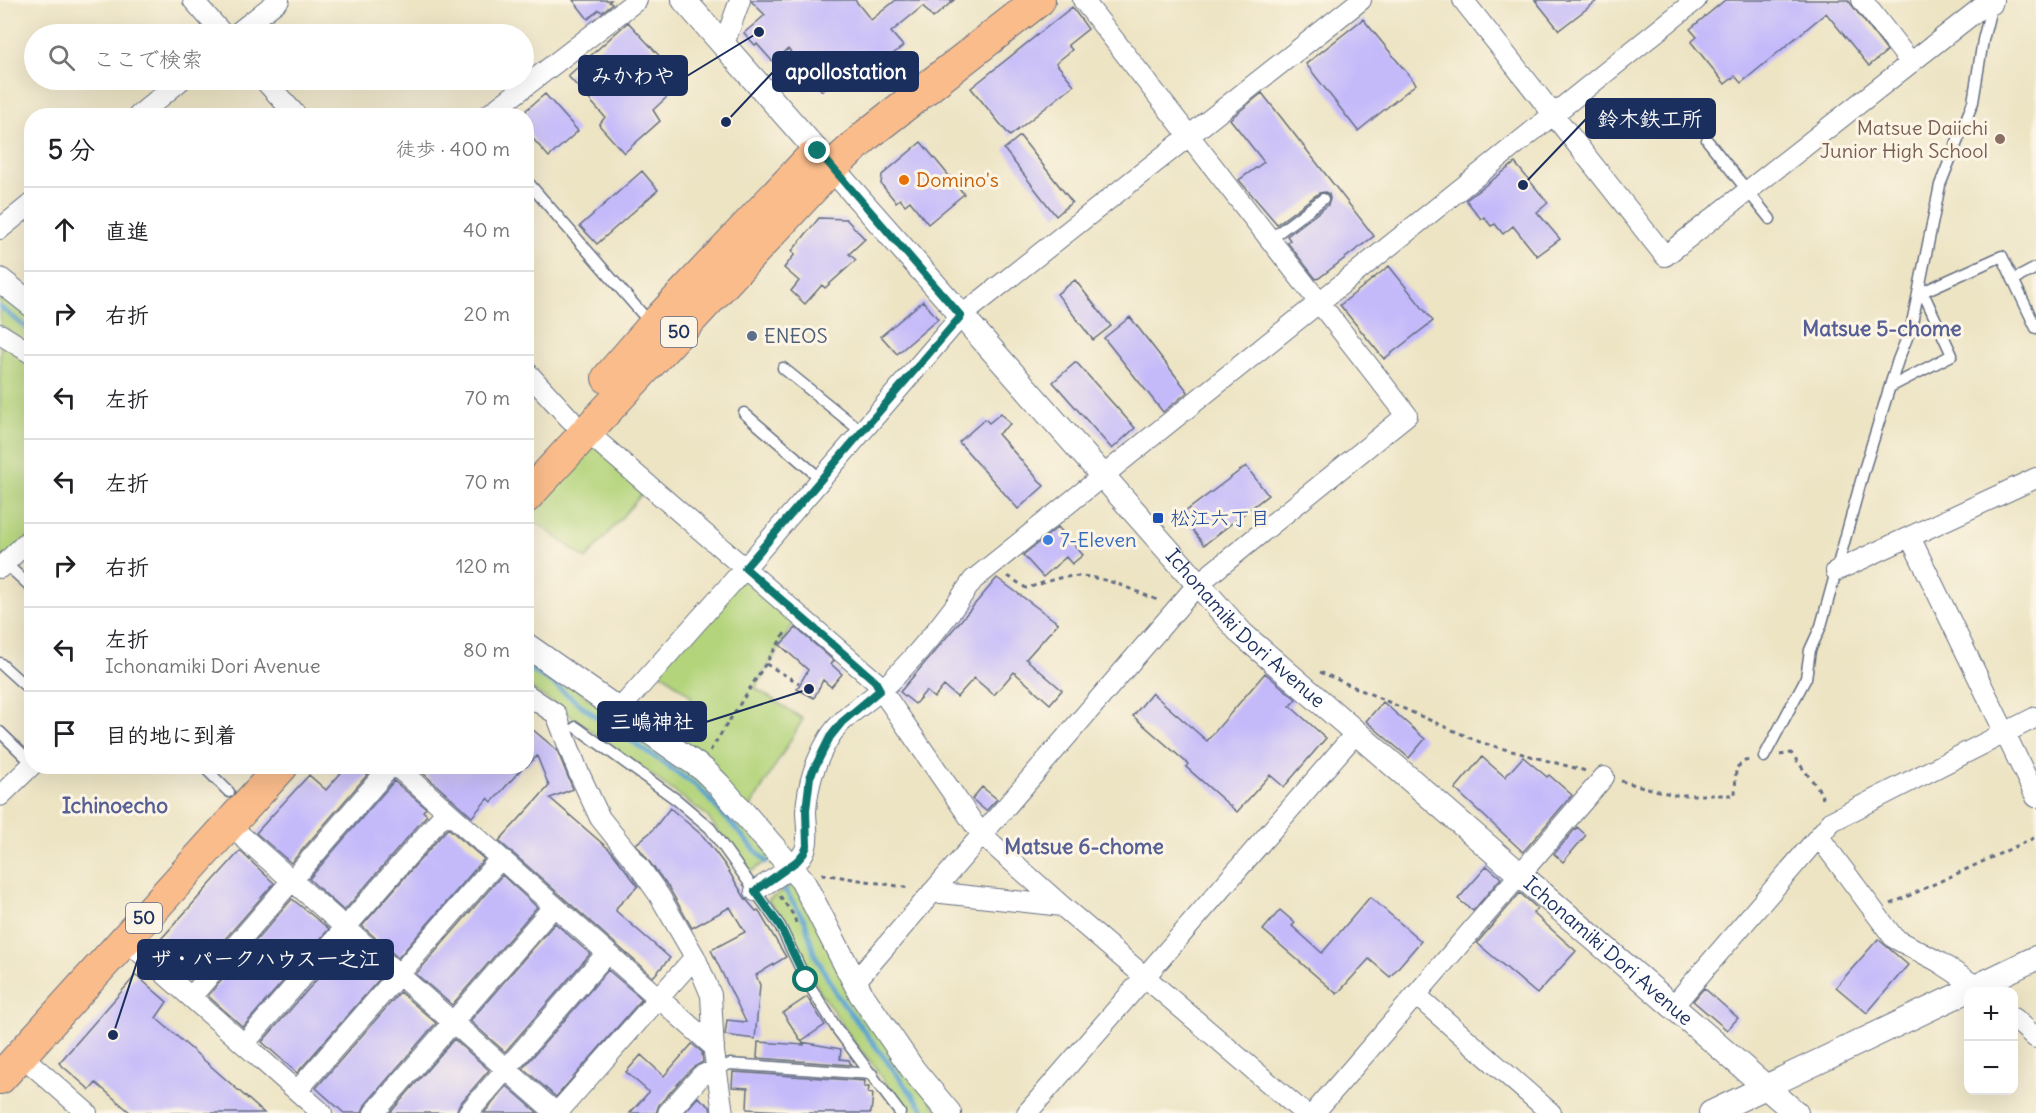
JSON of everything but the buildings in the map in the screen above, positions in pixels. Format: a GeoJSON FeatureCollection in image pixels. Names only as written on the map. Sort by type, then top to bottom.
{"type":"FeatureCollection","features":[{"type":"Feature","properties":{"kind":"main road","name":"50"},"geometry":{"type":"LineString","coordinates":[[534,462],[579,426],[825,159],[854,119],[1006,0]]}},
{"type":"Feature","properties":{"kind":"main road","name":"50"},"geometry":{"type":"LineString","coordinates":[[534,486],[653,326],[825,159],[868,134],[1039,0]]}},
{"type":"Feature","properties":{"kind":"main road","name":"50"},"geometry":{"type":"LineString","coordinates":[[0,1078],[10,1050],[230,792],[251,774]]}},
{"type":"Feature","properties":{"kind":"main road","name":"50"},"geometry":{"type":"LineString","coordinates":[[10,1050],[125,939],[229,825],[255,774]]}},
{"type":"Feature","properties":{"kind":"street"},"geometry":{"type":"LineString","coordinates":[[193,0],[214,24]]}},
{"type":"Feature","properties":{"kind":"street"},"geometry":{"type":"LineString","coordinates":[[249,24],[279,0]]}},
{"type":"Feature","properties":{"kind":"street"},"geometry":{"type":"LineString","coordinates":[[534,80],[637,0]]}},
{"type":"Feature","properties":{"kind":"street","name":"Ichonamiki Dori Avenue"},"geometry":{"type":"LineString","coordinates":[[684,0],[1242,634],[1796,1113]]}},
{"type":"Feature","properties":{"kind":"street"},"geometry":{"type":"LineString","coordinates":[[724,44],[740,0]]}},
{"type":"Feature","properties":{"kind":"street"},"geometry":{"type":"LineString","coordinates":[[855,982],[1198,584],[1407,414],[1083,0]]}},
{"type":"Feature","properties":{"kind":"street"},"geometry":{"type":"LineString","coordinates":[[618,711],[745,568],[961,316],[1361,0]]}},
{"type":"Feature","properties":{"kind":"street"},"geometry":{"type":"LineString","coordinates":[[1463,0],[1665,256],[1983,6],[1993,2]]}},
{"type":"Feature","properties":{"kind":"street"},"geometry":{"type":"LineString","coordinates":[[755,891],[801,857],[807,846],[806,810],[810,777],[825,747],[842,722],[892,680],[957,605],[973,580],[1696,0]]}},
{"type":"Feature","properties":{"kind":"street"},"geometry":{"type":"LineString","coordinates":[[1862,0],[1911,63]]}},
{"type":"Feature","properties":{"kind":"street"},"geometry":{"type":"LineString","coordinates":[[148,108],[170,90]]}},
{"type":"Feature","properties":{"kind":"street"},"geometry":{"type":"LineString","coordinates":[[273,90],[290,108]]}},
{"type":"Feature","properties":{"kind":"street"},"geometry":{"type":"LineString","coordinates":[[497,108],[521,90]]}},
{"type":"Feature","properties":{"kind":"street"},"geometry":{"type":"LineString","coordinates":[[0,229],[24,210]]}},
{"type":"Feature","properties":{"kind":"street"},"geometry":{"type":"LineString","coordinates":[[0,280],[24,299]]}},
{"type":"Feature","properties":{"kind":"street"},"geometry":{"type":"LineString","coordinates":[[1,336],[24,349]]}},
{"type":"Feature","properties":{"kind":"street"},"geometry":{"type":"LineString","coordinates":[[534,379],[579,426],[798,612],[875,681],[981,834],[1304,1113]]}},
{"type":"Feature","properties":{"kind":"street"},"geometry":{"type":"LineString","coordinates":[[1836,571],[2036,477]]}},
{"type":"Feature","properties":{"kind":"street"},"geometry":{"type":"LineString","coordinates":[[1910,537],[2004,733],[2035,791]]}},
{"type":"Feature","properties":{"kind":"street"},"geometry":{"type":"LineString","coordinates":[[2,566],[24,545]]}},
{"type":"Feature","properties":{"kind":"street"},"geometry":{"type":"LineString","coordinates":[[534,651],[699,767],[719,785],[790,866],[812,895],[861,994],[914,1071],[950,1113]]}},
{"type":"Feature","properties":{"kind":"street"},"geometry":{"type":"LineString","coordinates":[[534,699],[576,727]]}},
{"type":"Feature","properties":{"kind":"street"},"geometry":{"type":"LineString","coordinates":[[556,714],[578,771],[600,818],[659,895],[695,957],[711,995],[714,1047],[723,1113]]}},
{"type":"Feature","properties":{"kind":"street"},"geometry":{"type":"LineString","coordinates":[[1673,1006],[1832,821],[2036,717]]}},
{"type":"Feature","properties":{"kind":"street"},"geometry":{"type":"LineString","coordinates":[[1027,1113],[1355,734]]}},
{"type":"Feature","properties":{"kind":"street"},"geometry":{"type":"LineString","coordinates":[[0,796],[24,772]]}},
{"type":"Feature","properties":{"kind":"street"},"geometry":{"type":"LineString","coordinates":[[191,997],[387,774]]}},
{"type":"Feature","properties":{"kind":"street"},"geometry":{"type":"LineString","coordinates":[[403,774],[714,1047]]}},
{"type":"Feature","properties":{"kind":"street"},"geometry":{"type":"LineString","coordinates":[[1314,1113],[1604,777]]}},
{"type":"Feature","properties":{"kind":"street"},"geometry":{"type":"LineString","coordinates":[[244,1044],[446,813]]}},
{"type":"Feature","properties":{"kind":"street"},"geometry":{"type":"LineString","coordinates":[[229,825],[557,1113],[695,957]]}},
{"type":"Feature","properties":{"kind":"street"},"geometry":{"type":"LineString","coordinates":[[1819,837],[1894,938],[1979,987]]}},
{"type":"Feature","properties":{"kind":"street"},"geometry":{"type":"LineString","coordinates":[[297,1091],[500,859]]}},
{"type":"Feature","properties":{"kind":"street"},"geometry":{"type":"LineString","coordinates":[[932,892],[1062,906]]}},
{"type":"Feature","properties":{"kind":"street"},"geometry":{"type":"LineString","coordinates":[[374,1113],[554,906]]}},
{"type":"Feature","properties":{"kind":"street"},"geometry":{"type":"LineString","coordinates":[[125,939],[322,1113]]}},
{"type":"Feature","properties":{"kind":"street"},"geometry":{"type":"LineString","coordinates":[[468,1113],[607,953]]}},
{"type":"Feature","properties":{"kind":"street"},"geometry":{"type":"LineString","coordinates":[[1985,987],[2036,958]]}},
{"type":"Feature","properties":{"kind":"street"},"geometry":{"type":"LineString","coordinates":[[1416,995],[1551,1113]]}},
{"type":"Feature","properties":{"kind":"street"},"geometry":{"type":"LineString","coordinates":[[1711,1113],[1964,997]]}},
{"type":"Feature","properties":{"kind":"street"},"geometry":{"type":"LineString","coordinates":[[2018,1022],[2036,1038]]}},
{"type":"Feature","properties":{"kind":"street"},"geometry":{"type":"LineString","coordinates":[[10,1050],[87,1113]]}},
{"type":"Feature","properties":{"kind":"street"},"geometry":{"type":"LineString","coordinates":[[668,1113],[701,1076],[717,1069]]}},
{"type":"Feature","properties":{"kind":"lane"},"geometry":{"type":"LineString","coordinates":[[1764,758],[1806,678],[1810,650],[1821,626],[1864,470],[1898,360],[1911,328],[1940,185],[1973,102],[1983,40],[1993,2]]}},
{"type":"Feature","properties":{"kind":"lane"},"geometry":{"type":"LineString","coordinates":[[1707,140],[1770,219]]}},
{"type":"Feature","properties":{"kind":"lane"},"geometry":{"type":"LineString","coordinates":[[534,189],[653,326]]}},
{"type":"Feature","properties":{"kind":"lane"},"geometry":{"type":"LineString","coordinates":[[1270,240],[1323,199]]}},
{"type":"Feature","properties":{"kind":"lane"},"geometry":{"type":"LineString","coordinates":[[1918,294],[2002,256],[2036,328]]}},
{"type":"Feature","properties":{"kind":"lane"},"geometry":{"type":"LineString","coordinates":[[2013,280],[2036,268]]}},
{"type":"Feature","properties":{"kind":"lane"},"geometry":{"type":"LineString","coordinates":[[1890,387],[1952,355],[1926,299],[1918,294]]}},
{"type":"Feature","properties":{"kind":"lane"},"geometry":{"type":"LineString","coordinates":[[783,368],[862,432]]}},
{"type":"Feature","properties":{"kind":"lane"},"geometry":{"type":"LineString","coordinates":[[744,413],[821,478]]}},
{"type":"Feature","properties":{"kind":"lane"},"geometry":{"type":"LineString","coordinates":[[2,566],[24,582]]}},
{"type":"Feature","properties":{"kind":"lane"},"geometry":{"type":"LineString","coordinates":[[0,663],[24,685]]}},
{"type":"Feature","properties":{"kind":"lane"},"geometry":{"type":"LineString","coordinates":[[576,727],[703,820],[780,926],[806,980],[837,1029],[900,1113]]}},
{"type":"Feature","properties":{"kind":"lane"},"geometry":{"type":"LineString","coordinates":[[0,732],[24,756]]}},
{"type":"Feature","properties":{"kind":"lane"},"geometry":{"type":"LineString","coordinates":[[211,774],[230,792]]}},
{"type":"Feature","properties":{"kind":"lane"},"geometry":{"type":"LineString","coordinates":[[717,1069],[730,1064],[872,1074]]}},
{"type":"Feature","properties":{"kind":"lane"},"geometry":{"type":"LineString","coordinates":[[723,1113],[729,1113]]}},
{"type":"Feature","properties":{"kind":"path"},"geometry":{"type":"LineString","coordinates":[[993,564],[1026,588],[1065,577],[1084,576],[1104,579],[1164,602],[1180,604]]}},
{"type":"Feature","properties":{"kind":"path"},"geometry":{"type":"LineString","coordinates":[[699,767],[798,612]]}},
{"type":"Feature","properties":{"kind":"path"},"geometry":{"type":"LineString","coordinates":[[766,664],[799,683]]}},
{"type":"Feature","properties":{"kind":"path"},"geometry":{"type":"LineString","coordinates":[[1315,670],[1482,742],[1674,795],[1735,795],[1736,768],[1744,761],[1791,753],[1818,788],[1832,821]]}},
{"type":"Feature","properties":{"kind":"path"},"geometry":{"type":"LineString","coordinates":[[1873,912],[2036,837]]}},
{"type":"Feature","properties":{"kind":"path"},"geometry":{"type":"LineString","coordinates":[[790,866],[932,892]]}},
{"type":"Feature","properties":{"kind":"green space"},"geometry":{"type":"Polygon","coordinates":[[[0,291],[24,309],[24,341],[0,325],[0,291]]]}},
{"type":"Feature","properties":{"kind":"green space"},"geometry":{"type":"Polygon","coordinates":[[[0,339],[24,353],[24,541],[0,563],[0,339]]]}},
{"type":"Feature","properties":{"kind":"green space"},"geometry":{"type":"Polygon","coordinates":[[[594,443],[647,488],[586,559],[534,521],[534,511],[594,443]]]}},
{"type":"Feature","properties":{"kind":"green space"},"geometry":{"type":"Polygon","coordinates":[[[746,571],[797,618],[755,688],[803,719],[746,815],[662,741],[692,697],[657,669],[746,571]]]}},
{"type":"Feature","properties":{"kind":"green space"},"geometry":{"type":"Polygon","coordinates":[[[534,660],[700,777],[773,857],[749,873],[706,815],[534,690],[534,660]]]}},
{"type":"Feature","properties":{"kind":"green space"},"geometry":{"type":"Polygon","coordinates":[[[795,883],[939,1113],[907,1113],[877,1069],[856,1045],[819,990],[784,922],[768,900],[795,883]]]}},
{"type":"Feature","properties":{"kind":"waterway"},"geometry":{"type":"LineString","coordinates":[[0,307],[24,326]]}},
{"type":"Feature","properties":{"kind":"waterway"},"geometry":{"type":"LineString","coordinates":[[534,672],[698,787],[766,862]]}},
{"type":"Feature","properties":{"kind":"waterway"},"geometry":{"type":"LineString","coordinates":[[785,890],[805,921],[814,953],[837,995],[926,1113]]}},
{"type":"Feature","properties":{"kind":"place","name":"みかわや"},"geometry":{"type":"Point","coordinates":[759,32]}},
{"type":"Feature","properties":{"kind":"place","name":"apollostation"},"geometry":{"type":"Point","coordinates":[726,122]}},
{"type":"Feature","properties":{"kind":"place","name":"Matsue Daiichi Junior High School"},"geometry":{"type":"Point","coordinates":[2000,139]}},
{"type":"Feature","properties":{"kind":"place","name":"Domino's"},"geometry":{"type":"Point","coordinates":[904,180]}},
{"type":"Feature","properties":{"kind":"place","name":"鈴木鉄工所"},"geometry":{"type":"Point","coordinates":[1523,185]}},
{"type":"Feature","properties":{"kind":"place","name":"ENEOS"},"geometry":{"type":"Point","coordinates":[752,336]}},
{"type":"Feature","properties":{"kind":"place","name":"松江六丁目"},"geometry":{"type":"Point","coordinates":[1158,518]}},
{"type":"Feature","properties":{"kind":"place","name":"7-Eleven"},"geometry":{"type":"Point","coordinates":[1048,540]}},
{"type":"Feature","properties":{"kind":"place","name":"三嶋神社"},"geometry":{"type":"Point","coordinates":[809,689]}},
{"type":"Feature","properties":{"kind":"place","name":"ザ・パークハウス一之江"},"geometry":{"type":"Point","coordinates":[113,1035]}},
{"type":"Feature","properties":{"kind":"district","name":"Matsue 5-chome"},"geometry":{"type":"Point","coordinates":[1882,329]}},
{"type":"Feature","properties":{"kind":"district","name":"Ichinoecho"},"geometry":{"type":"Point","coordinates":[115,806]}},
{"type":"Feature","properties":{"kind":"district","name":"Matsue 6-chome"},"geometry":{"type":"Point","coordinates":[1084,847]}},
{"type":"Feature","properties":{"kind":"route"},"geometry":{"type":"LineString","coordinates":[[806,980],[780,926],[755,891],[797,861],[804,853],[807,846],[806,810],[810,777],[830,737],[842,722],[880,690],[875,681],[745,568],[961,316],[818,151]]}}]}
